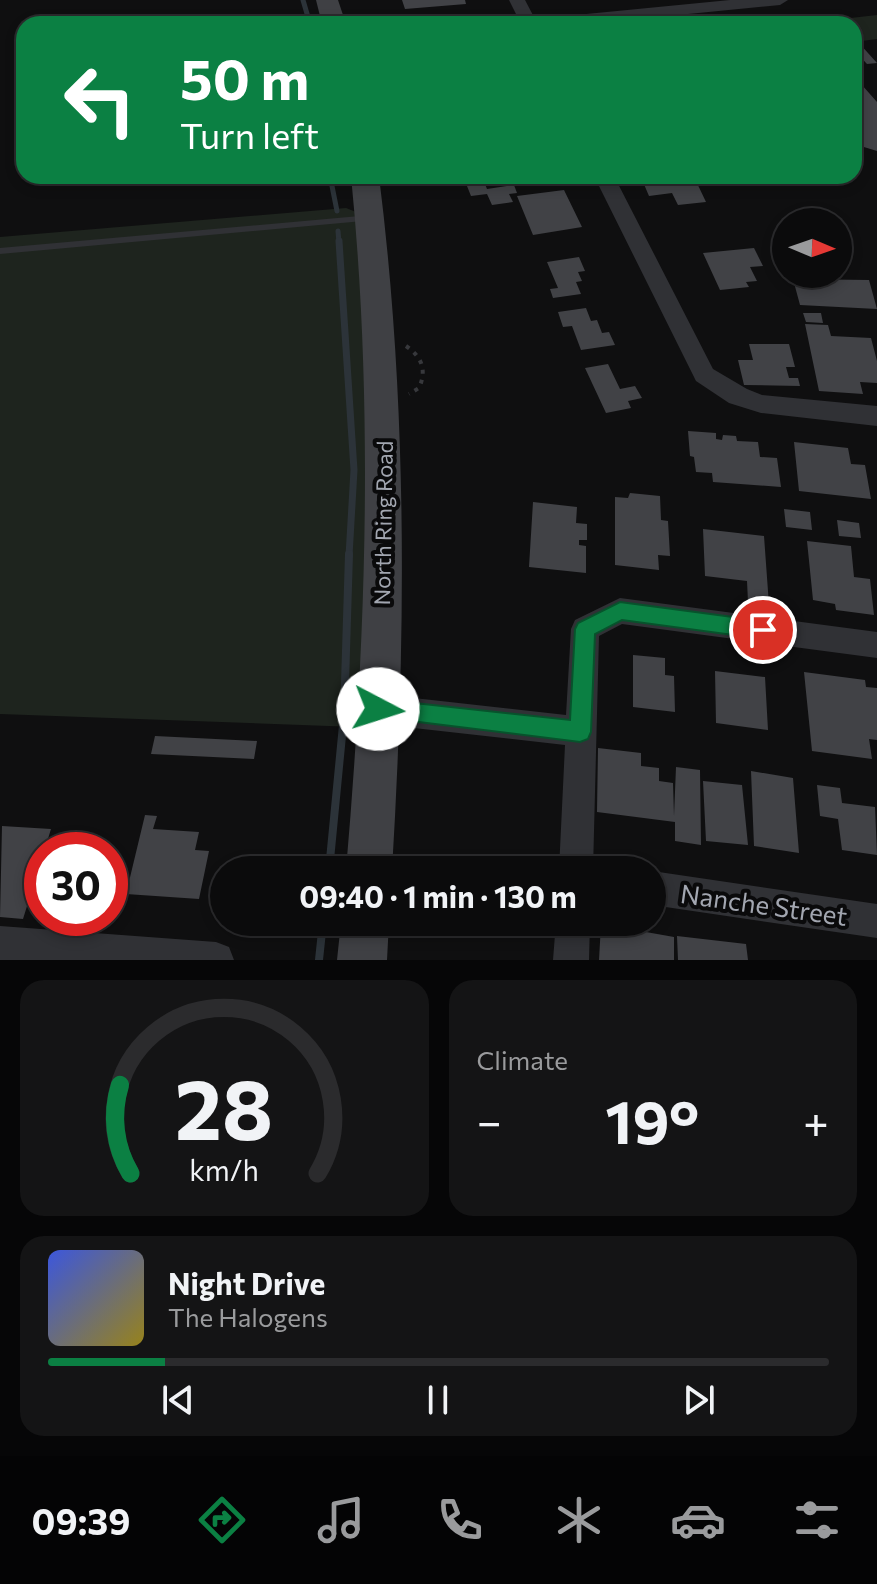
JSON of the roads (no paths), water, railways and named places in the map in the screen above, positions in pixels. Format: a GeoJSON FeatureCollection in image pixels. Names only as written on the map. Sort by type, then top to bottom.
{"type":"FeatureCollection","features":[{"type":"Feature","properties":{"kind":"main road","name":"North Ring Road"},"geometry":{"type":"LineString","coordinates":[[366,184],[384,407],[386,531],[370,856]]}},
{"type":"Feature","properties":{"kind":"main road"},"geometry":{"type":"LineString","coordinates":[[362,960],[364,936]]}},
{"type":"Feature","properties":{"kind":"street"},"geometry":{"type":"LineString","coordinates":[[608,16],[780,0]]}},
{"type":"Feature","properties":{"kind":"street"},"geometry":{"type":"LineString","coordinates":[[608,184],[704,375],[738,396],[761,404],[877,416]]}},
{"type":"Feature","properties":{"kind":"street"},"geometry":{"type":"LineString","coordinates":[[576,856],[585,629],[620,611],[877,645]]}},
{"type":"Feature","properties":{"kind":"street"},"geometry":{"type":"LineString","coordinates":[[378,709],[580,732]]}},
{"type":"Feature","properties":{"kind":"street","name":"Nanche Street"},"geometry":{"type":"LineString","coordinates":[[666,890],[877,921]]}},
{"type":"Feature","properties":{"kind":"street"},"geometry":{"type":"LineString","coordinates":[[571,960],[572,936]]}},
{"type":"Feature","properties":{"kind":"street"},"geometry":{"type":"LineString","coordinates":[[0,944],[216,960]]}},
{"type":"Feature","properties":{"kind":"lane"},"geometry":{"type":"LineString","coordinates":[[0,251],[371,218]]}},
{"type":"Feature","properties":{"kind":"waterway"},"geometry":{"type":"LineString","coordinates":[[303,0],[308,16]]}},
{"type":"Feature","properties":{"kind":"waterway"},"geometry":{"type":"LineString","coordinates":[[332,184],[337,211]]}},
{"type":"Feature","properties":{"kind":"waterway"},"geometry":{"type":"LineString","coordinates":[[338,231],[339,243]]}},
{"type":"Feature","properties":{"kind":"waterway"},"geometry":{"type":"LineString","coordinates":[[339,241],[354,470],[349,556]]}},
{"type":"Feature","properties":{"kind":"waterway"},"geometry":{"type":"LineString","coordinates":[[330,856],[344,715],[349,554]]}},
{"type":"Feature","properties":{"kind":"waterway"},"geometry":{"type":"LineString","coordinates":[[319,960],[322,936]]}}]}
